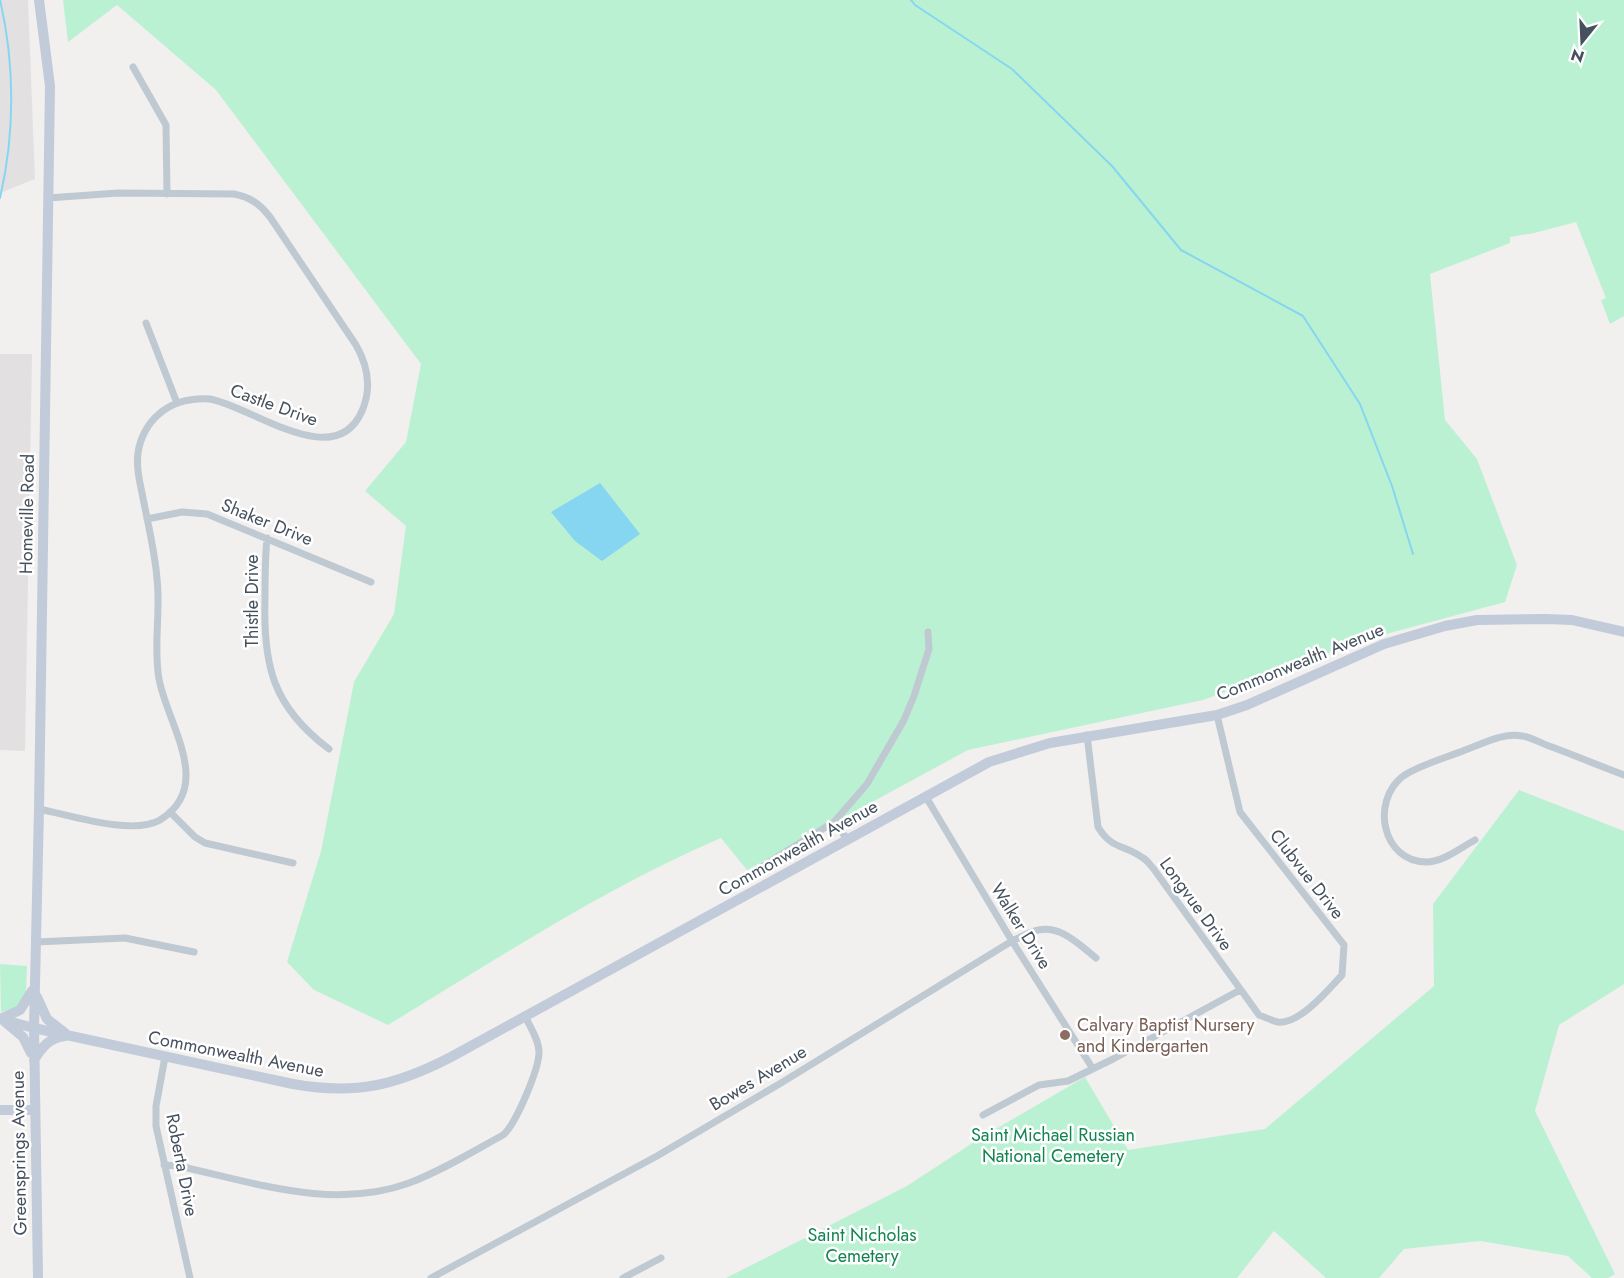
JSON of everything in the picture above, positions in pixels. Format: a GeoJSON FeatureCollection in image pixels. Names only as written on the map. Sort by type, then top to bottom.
{"type":"FeatureCollection","features":[{"type":"Feature","properties":{"kind":"street","name":"Homeville Road"},"geometry":{"type":"LineString","coordinates":[[33,1028],[39,809],[50,86],[39,0]]}},
{"type":"Feature","properties":{"kind":"street"},"geometry":{"type":"LineString","coordinates":[[133,68],[166,125],[167,194]]}},
{"type":"Feature","properties":{"kind":"street","name":"Castle Drive"},"geometry":{"type":"LineString","coordinates":[[48,198],[118,193],[234,194],[258,204],[270,217],[356,345],[364,361],[368,378],[367,396],[358,419],[346,431],[330,438],[307,436],[218,400],[194,399],[177,403],[164,410],[151,422],[139,444],[138,471],[158,584],[159,681],[187,771],[182,795],[170,812]]}},
{"type":"Feature","properties":{"kind":"street"},"geometry":{"type":"LineString","coordinates":[[146,323],[177,403]]}},
{"type":"Feature","properties":{"kind":"street","name":"Shaker Drive"},"geometry":{"type":"LineString","coordinates":[[147,519],[182,512],[200,512],[372,582]]}},
{"type":"Feature","properties":{"kind":"street","name":"Thistle Drive"},"geometry":{"type":"LineString","coordinates":[[267,538],[264,633],[271,672],[279,692],[295,718],[329,749]]}},
{"type":"Feature","properties":{"kind":"street","name":"Commonwealth Avenue"},"geometry":{"type":"LineString","coordinates":[[0,1019],[304,1086],[331,1089],[392,1083],[417,1074],[525,1016],[988,762],[1050,742],[1217,715],[1247,705],[1384,644],[1445,626],[1477,620],[1546,619],[1572,620],[1624,632]]}},
{"type":"Feature","properties":{"kind":"street"},"geometry":{"type":"LineString","coordinates":[[751,873],[834,822],[867,784],[904,720],[914,696],[929,649],[928,632]]}},
{"type":"Feature","properties":{"kind":"street","name":"Clubvue Drive"},"geometry":{"type":"LineString","coordinates":[[1217,715],[1240,812],[1344,945],[1342,975],[1304,1012],[1289,1021],[1277,1022]]}},
{"type":"Feature","properties":{"kind":"street","name":"Longvue Drive"},"geometry":{"type":"LineString","coordinates":[[1087,735],[1098,826],[1104,837],[1114,845],[1143,858],[1154,868],[1239,990],[1259,1015],[1277,1022]]}},
{"type":"Feature","properties":{"kind":"street"},"geometry":{"type":"LineString","coordinates":[[1475,840],[1439,860],[1427,862],[1406,857],[1388,839],[1385,830],[1384,805],[1389,793],[1403,776],[1435,761],[1498,738],[1521,735],[1624,775]]}},
{"type":"Feature","properties":{"kind":"street","name":"Walker Drive"},"geometry":{"type":"LineString","coordinates":[[926,797],[1012,941],[1093,1068]]}},
{"type":"Feature","properties":{"kind":"street"},"geometry":{"type":"LineString","coordinates":[[39,809],[130,827],[149,825],[170,812],[190,833],[205,843],[293,863]]}},
{"type":"Feature","properties":{"kind":"street"},"geometry":{"type":"LineString","coordinates":[[834,822],[848,840]]}},
{"type":"Feature","properties":{"kind":"street","name":"Bowes Avenue"},"geometry":{"type":"LineString","coordinates":[[431,1278],[657,1156],[791,1077],[1012,941],[1035,930],[1053,930],[1067,934],[1096,958]]}},
{"type":"Feature","properties":{"kind":"street"},"geometry":{"type":"LineString","coordinates":[[36,942],[125,938],[194,952]]}},
{"type":"Feature","properties":{"kind":"street"},"geometry":{"type":"LineString","coordinates":[[34,987],[27,1002],[20,1010],[0,1019],[23,1037],[34,1060]]}},
{"type":"Feature","properties":{"kind":"street"},"geometry":{"type":"LineString","coordinates":[[34,987],[41,1009],[47,1018],[71,1036]]}},
{"type":"Feature","properties":{"kind":"street"},"geometry":{"type":"LineString","coordinates":[[982,1115],[1039,1085],[1068,1081],[1239,990]]}},
{"type":"Feature","properties":{"kind":"street"},"geometry":{"type":"LineString","coordinates":[[164,1165],[312,1194],[370,1192],[419,1179],[503,1135],[512,1126],[525,1097],[538,1056],[537,1042],[525,1016]]}},
{"type":"Feature","properties":{"kind":"street","name":"Greensprings Avenue"},"geometry":{"type":"LineString","coordinates":[[33,1028],[38,1278]]}},
{"type":"Feature","properties":{"kind":"street"},"geometry":{"type":"LineString","coordinates":[[34,1060],[43,1046],[51,1040],[71,1036]]}},
{"type":"Feature","properties":{"kind":"street","name":"Roberta Drive"},"geometry":{"type":"LineString","coordinates":[[165,1057],[155,1116],[190,1278]]}},
{"type":"Feature","properties":{"kind":"street"},"geometry":{"type":"LineString","coordinates":[[0,1110],[35,1110]]}},
{"type":"Feature","properties":{"kind":"street"},"geometry":{"type":"LineString","coordinates":[[622,1278],[661,1258]]}},
{"type":"Feature","properties":{"kind":"shaded area"},"geometry":{"type":"Polygon","coordinates":[[[0,0],[28,0],[35,179],[0,193],[0,0]]]}},
{"type":"Feature","properties":{"kind":"shaded area"},"geometry":{"type":"Polygon","coordinates":[[[0,354],[32,354],[25,751],[0,750],[0,354]]]}},
{"type":"Feature","properties":{"kind":"green space"},"geometry":{"type":"Polygon","coordinates":[[[63,0],[1624,0],[1624,316],[1610,324],[1601,300],[1606,298],[1576,222],[1510,237],[1510,243],[1430,274],[1445,420],[1477,459],[1517,565],[1505,602],[1364,640],[1203,700],[968,750],[747,870],[721,838],[593,902],[388,1025],[314,990],[287,962],[321,851],[354,682],[394,614],[406,526],[365,491],[406,442],[421,364],[216,90],[117,5],[68,42],[63,0]]]}},
{"type":"Feature","properties":{"kind":"green space"},"geometry":{"type":"Polygon","coordinates":[[[1519,790],[1624,831],[1624,984],[1559,1025],[1535,1111],[1615,1274],[1608,1278],[1592,1278],[1568,1256],[1480,1241],[1404,1249],[1379,1278],[1326,1278],[1274,1231],[1237,1278],[726,1278],[907,1186],[977,1140],[1085,1077],[1128,1150],[1265,1129],[1434,986],[1433,904],[1519,790]]]}},
{"type":"Feature","properties":{"kind":"green space"},"geometry":{"type":"Polygon","coordinates":[[[0,964],[27,966],[26,992],[18,1007],[1,1012],[0,964]]]}},
{"type":"Feature","properties":{"kind":"water"},"geometry":{"type":"Polygon","coordinates":[[[600,483],[640,534],[602,561],[575,541],[551,512],[600,483]]]}},
{"type":"Feature","properties":{"kind":"waterway"},"geometry":{"type":"LineString","coordinates":[[0,0],[11,74],[11,124],[0,198]]}},
{"type":"Feature","properties":{"kind":"waterway"},"geometry":{"type":"LineString","coordinates":[[911,0],[915,5],[1012,69],[1112,166],[1181,250],[1303,316],[1360,404],[1392,486],[1413,554]]}},
{"type":"Feature","properties":{"kind":"place","name":"Calvary Baptist Nursery and Kindergarten"},"geometry":{"type":"Point","coordinates":[1065,1035]}},
{"type":"Feature","properties":{"kind":"park label","name":"Saint Michael Russian National Cemetery"},"geometry":{"type":"Point","coordinates":[1053,1145]}},
{"type":"Feature","properties":{"kind":"park label","name":"Saint Nicholas Cemetery"},"geometry":{"type":"Point","coordinates":[862,1245]}}]}
